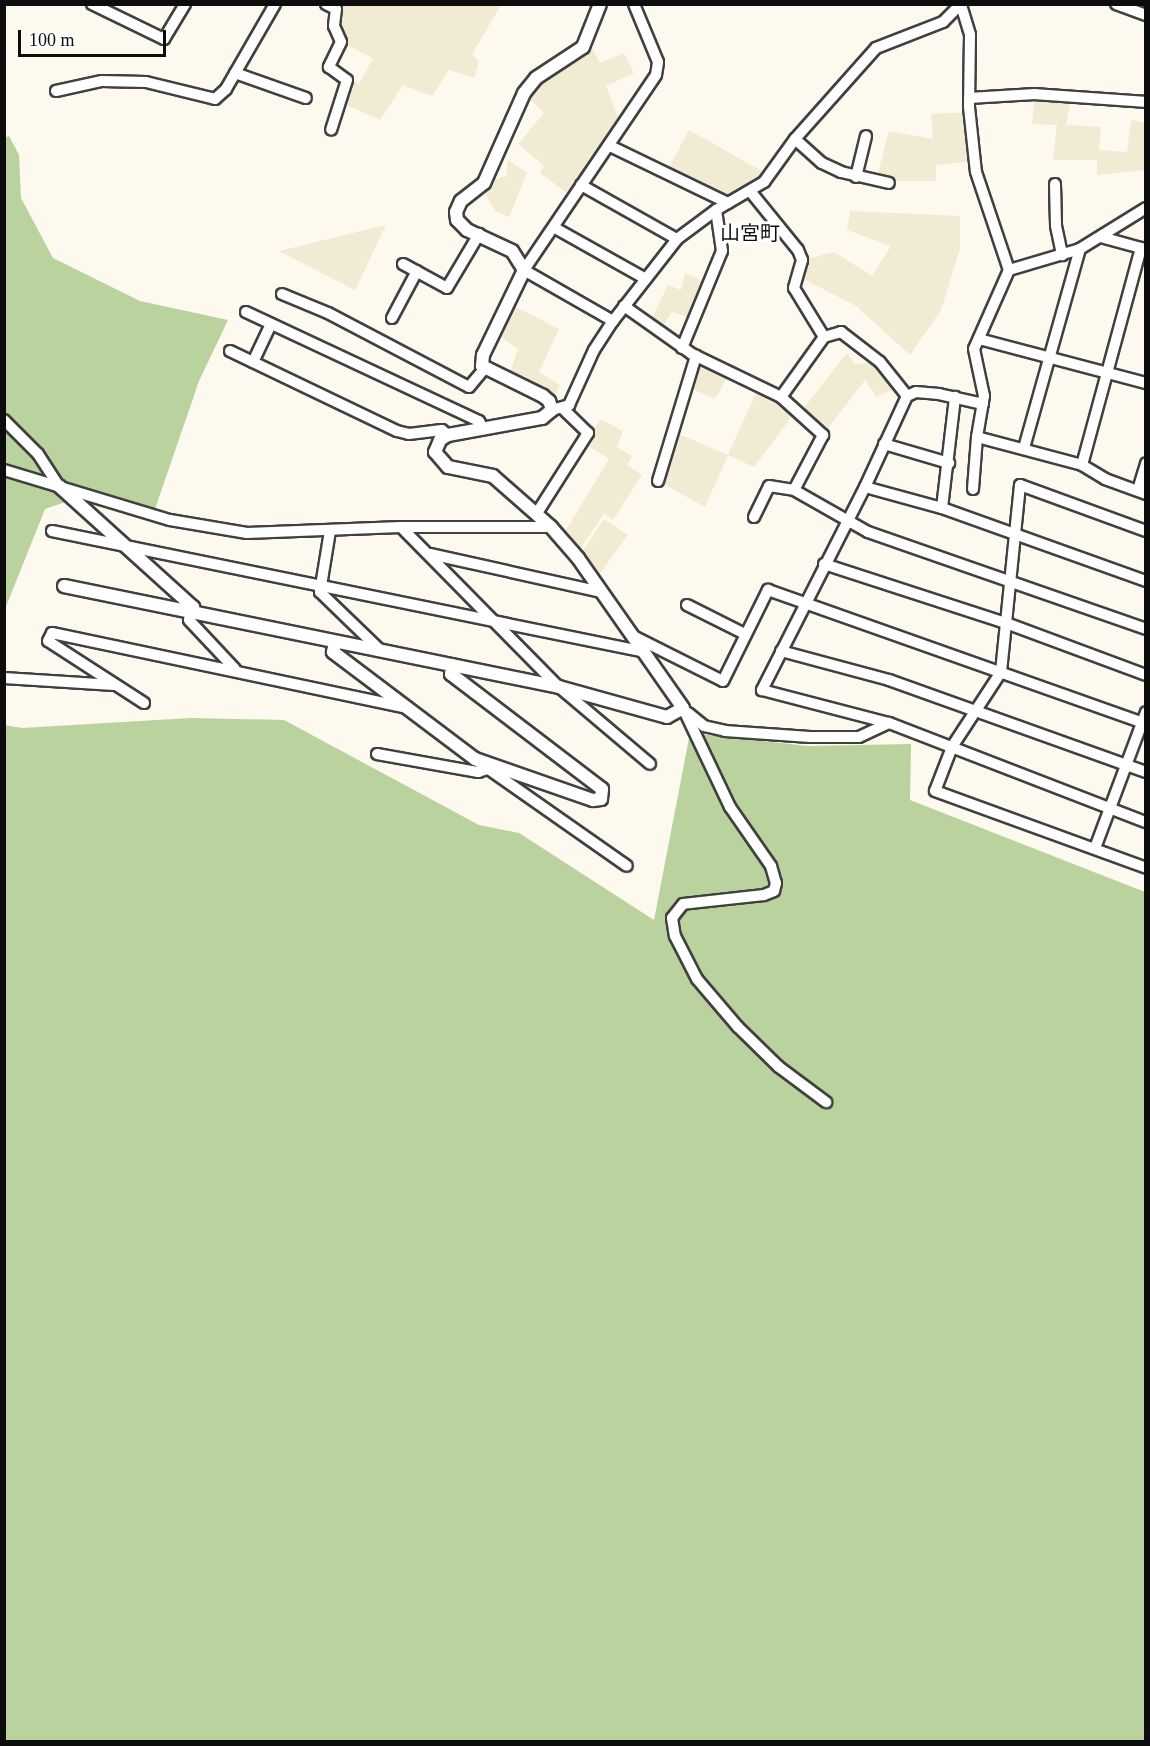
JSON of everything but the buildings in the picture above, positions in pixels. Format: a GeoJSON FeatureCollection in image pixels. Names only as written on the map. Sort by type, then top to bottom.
{"type":"FeatureCollection","features":[{"type":"Feature","properties":{"kind":"street"},"geometry":{"type":"LineString","coordinates":[[92,4],[164,39],[185,4]]}},
{"type":"Feature","properties":{"kind":"street"},"geometry":{"type":"LineString","coordinates":[[56,91],[102,81],[146,82],[215,99],[222,96],[275,4]]}},
{"type":"Feature","properties":{"kind":"street"},"geometry":{"type":"LineString","coordinates":[[326,4],[340,9],[334,26],[341,42],[329,68],[347,80],[331,130]]}},
{"type":"Feature","properties":{"kind":"street"},"geometry":{"type":"LineString","coordinates":[[600,4],[583,47],[529,85],[484,183],[458,206],[457,220],[468,230],[512,251],[525,270],[613,321]]}},
{"type":"Feature","properties":{"kind":"street"},"geometry":{"type":"LineString","coordinates":[[282,294],[328,313],[469,387],[484,369],[483,355],[525,270],[555,228],[581,185],[610,146],[657,68],[634,4]]}},
{"type":"Feature","properties":{"kind":"street"},"geometry":{"type":"LineString","coordinates":[[1116,4],[1146,15]]}},
{"type":"Feature","properties":{"kind":"street"},"geometry":{"type":"LineString","coordinates":[[826,1102],[779,1067],[738,1027],[697,979],[675,936],[672,918],[683,904],[764,895],[774,891],[776,883],[771,866],[730,807],[683,708],[602,592],[552,527],[493,476],[442,464],[436,445],[448,435],[542,418],[569,405],[594,350],[624,306],[677,239],[716,210],[764,182],[795,139],[876,48],[943,22],[961,5],[970,35],[969,98],[976,172],[1009,270],[974,349],[983,404],[977,437],[973,489]]}},
{"type":"Feature","properties":{"kind":"street"},"geometry":{"type":"LineString","coordinates":[[235,73],[306,98]]}},
{"type":"Feature","properties":{"kind":"street"},"geometry":{"type":"LineString","coordinates":[[969,98],[1035,94],[1146,102]]}},
{"type":"Feature","properties":{"kind":"street"},"geometry":{"type":"LineString","coordinates":[[856,177],[866,136]]}},
{"type":"Feature","properties":{"kind":"street"},"geometry":{"type":"LineString","coordinates":[[795,139],[822,163],[856,177],[889,183]]}},
{"type":"Feature","properties":{"kind":"street"},"geometry":{"type":"LineString","coordinates":[[610,146],[728,203]]}},
{"type":"Feature","properties":{"kind":"street"},"geometry":{"type":"LineString","coordinates":[[1055,184],[1056,226],[1062,255]]}},
{"type":"Feature","properties":{"kind":"street"},"geometry":{"type":"LineString","coordinates":[[581,185],[677,239]]}},
{"type":"Feature","properties":{"kind":"street"},"geometry":{"type":"LineString","coordinates":[[750,191],[798,250],[802,260],[794,288],[824,337]]}},
{"type":"Feature","properties":{"kind":"street"},"geometry":{"type":"LineString","coordinates":[[1009,270],[1080,249],[1146,207]]}},
{"type":"Feature","properties":{"kind":"street"},"geometry":{"type":"LineString","coordinates":[[682,348],[722,251],[716,210]]}},
{"type":"Feature","properties":{"kind":"street"},"geometry":{"type":"LineString","coordinates":[[555,228],[646,279]]}},
{"type":"Feature","properties":{"kind":"street"},"geometry":{"type":"LineString","coordinates":[[403,264],[447,288],[479,234]]}},
{"type":"Feature","properties":{"kind":"street"},"geometry":{"type":"LineString","coordinates":[[1082,465],[1141,248],[1101,237]]}},
{"type":"Feature","properties":{"kind":"street"},"geometry":{"type":"LineString","coordinates":[[1024,448],[1080,249]]}},
{"type":"Feature","properties":{"kind":"street"},"geometry":{"type":"LineString","coordinates":[[392,318],[417,271]]}},
{"type":"Feature","properties":{"kind":"street"},"geometry":{"type":"LineString","coordinates":[[624,306],[682,348],[781,397],[823,435],[794,490]]}},
{"type":"Feature","properties":{"kind":"street"},"geometry":{"type":"LineString","coordinates":[[246,312],[480,420],[483,429]]}},
{"type":"Feature","properties":{"kind":"street"},"geometry":{"type":"LineString","coordinates":[[253,362],[271,324]]}},
{"type":"Feature","properties":{"kind":"street"},"geometry":{"type":"LineString","coordinates":[[781,397],[824,337],[841,332],[880,362],[907,396]]}},
{"type":"Feature","properties":{"kind":"street"},"geometry":{"type":"LineString","coordinates":[[979,339],[1146,383]]}},
{"type":"Feature","properties":{"kind":"street"},"geometry":{"type":"LineString","coordinates":[[230,351],[397,431],[409,434],[442,430],[448,435]]}},
{"type":"Feature","properties":{"kind":"street"},"geometry":{"type":"LineString","coordinates":[[658,481],[696,356]]}},
{"type":"Feature","properties":{"kind":"street"},"geometry":{"type":"LineString","coordinates":[[484,369],[543,396],[557,410],[588,433],[537,513]]}},
{"type":"Feature","properties":{"kind":"street"},"geometry":{"type":"LineString","coordinates":[[983,404],[955,397],[916,392],[907,396],[865,487],[762,690],[889,723],[1146,822]]}},
{"type":"Feature","properties":{"kind":"street"},"geometry":{"type":"LineString","coordinates":[[942,508],[955,397]]}},
{"type":"Feature","properties":{"kind":"street"},"geometry":{"type":"LineString","coordinates":[[4,420],[38,454],[59,486],[193,607],[189,620],[235,669]]}},
{"type":"Feature","properties":{"kind":"street"},"geometry":{"type":"LineString","coordinates":[[977,437],[1082,465],[1105,479],[1142,492],[1146,463]]}},
{"type":"Feature","properties":{"kind":"street"},"geometry":{"type":"LineString","coordinates":[[884,444],[949,463]]}},
{"type":"Feature","properties":{"kind":"street"},"geometry":{"type":"LineString","coordinates":[[4,470],[195,526],[246,533],[401,527],[552,527]]}},
{"type":"Feature","properties":{"kind":"street"},"geometry":{"type":"LineString","coordinates":[[1146,531],[1020,485],[1000,672],[978,711],[952,747],[936,791],[1146,868]]}},
{"type":"Feature","properties":{"kind":"street"},"geometry":{"type":"LineString","coordinates":[[754,517],[769,486],[794,490],[846,523],[1146,629]]}},
{"type":"Feature","properties":{"kind":"street"},"geometry":{"type":"LineString","coordinates":[[865,487],[942,508],[1146,581]]}},
{"type":"Feature","properties":{"kind":"street"},"geometry":{"type":"LineString","coordinates":[[401,527],[559,687],[650,764]]}},
{"type":"Feature","properties":{"kind":"street"},"geometry":{"type":"LineString","coordinates":[[52,531],[129,549],[494,620],[645,652]]}},
{"type":"Feature","properties":{"kind":"street"},"geometry":{"type":"LineString","coordinates":[[330,531],[320,592],[381,651]]}},
{"type":"Feature","properties":{"kind":"street"},"geometry":{"type":"LineString","coordinates":[[430,554],[602,592]]}},
{"type":"Feature","properties":{"kind":"street"},"geometry":{"type":"LineString","coordinates":[[824,564],[1006,623],[1146,675]]}},
{"type":"Feature","properties":{"kind":"street"},"geometry":{"type":"LineString","coordinates":[[64,586],[559,687],[667,717],[683,708]]}},
{"type":"Feature","properties":{"kind":"street"},"geometry":{"type":"LineString","coordinates":[[635,638],[723,681],[768,590],[1000,672],[1144,719],[1095,848]]}},
{"type":"Feature","properties":{"kind":"street"},"geometry":{"type":"LineString","coordinates":[[687,605],[746,634]]}},
{"type":"Feature","properties":{"kind":"street"},"geometry":{"type":"LineString","coordinates":[[144,703],[48,642],[52,633],[235,669],[408,708]]}},
{"type":"Feature","properties":{"kind":"street"},"geometry":{"type":"LineString","coordinates":[[335,642],[333,652],[488,769],[627,866]]}},
{"type":"Feature","properties":{"kind":"street"},"geometry":{"type":"LineString","coordinates":[[781,651],[889,680],[1146,772]]}},
{"type":"Feature","properties":{"kind":"street"},"geometry":{"type":"LineString","coordinates":[[453,665],[451,674],[602,789],[603,795],[594,800],[475,759]]}},
{"type":"Feature","properties":{"kind":"street"},"geometry":{"type":"LineString","coordinates":[[4,678],[117,685]]}},
{"type":"Feature","properties":{"kind":"street"},"geometry":{"type":"LineString","coordinates":[[683,708],[704,726],[725,731],[810,737],[860,737],[889,723]]}},
{"type":"Feature","properties":{"kind":"street"},"geometry":{"type":"LineString","coordinates":[[377,754],[477,772],[488,769]]}},
{"type":"Feature","properties":{"kind":"shaded area"},"geometry":{"type":"Polygon","coordinates":[[[344,5],[501,5],[472,54],[479,61],[474,78],[449,70],[432,96],[403,85],[380,120],[340,102],[347,80],[359,84],[373,58],[341,42],[337,13],[344,5]]]}},
{"type":"Feature","properties":{"kind":"shaded area"},"geometry":{"type":"Polygon","coordinates":[[[588,40],[600,63],[624,53],[634,73],[606,86],[622,128],[574,198],[540,173],[544,166],[518,144],[544,113],[524,93],[588,40]]]}},
{"type":"Feature","properties":{"kind":"shaded area"},"geometry":{"type":"Polygon","coordinates":[[[1035,94],[1071,96],[1066,125],[1101,127],[1099,150],[1127,152],[1131,120],[1145,123],[1145,170],[1097,175],[1097,160],[1053,160],[1057,125],[1032,124],[1035,94]]]}},
{"type":"Feature","properties":{"kind":"shaded area"},"geometry":{"type":"Polygon","coordinates":[[[970,112],[975,161],[936,165],[936,181],[876,181],[889,131],[933,139],[931,114],[970,112]]]}},
{"type":"Feature","properties":{"kind":"shaded area"},"geometry":{"type":"Polygon","coordinates":[[[689,130],[769,175],[728,203],[666,173],[689,130]]]}},
{"type":"Feature","properties":{"kind":"shaded area"},"geometry":{"type":"Polygon","coordinates":[[[508,160],[527,173],[509,217],[495,211],[484,191],[489,181],[506,176],[508,160]]]}},
{"type":"Feature","properties":{"kind":"shaded area"},"geometry":{"type":"Polygon","coordinates":[[[850,211],[960,216],[960,249],[941,310],[910,355],[856,306],[798,276],[802,260],[834,252],[872,276],[891,246],[847,230],[850,211]]]}},
{"type":"Feature","properties":{"kind":"shaded area"},"geometry":{"type":"Polygon","coordinates":[[[386,225],[355,290],[279,251],[386,225]]]}},
{"type":"Feature","properties":{"kind":"shaded area"},"geometry":{"type":"Polygon","coordinates":[[[685,273],[709,284],[694,319],[672,312],[659,332],[649,324],[668,285],[681,290],[685,273]]]}},
{"type":"Feature","properties":{"kind":"shaded area"},"geometry":{"type":"Polygon","coordinates":[[[514,306],[559,329],[539,372],[560,385],[554,397],[509,375],[518,349],[500,336],[514,306]]]}},
{"type":"Feature","properties":{"kind":"shaded area"},"geometry":{"type":"Polygon","coordinates":[[[847,353],[855,364],[880,362],[900,387],[876,397],[865,380],[823,435],[799,414],[847,353]]]}},
{"type":"Feature","properties":{"kind":"shaded area"},"geometry":{"type":"Polygon","coordinates":[[[696,356],[730,372],[715,399],[686,386],[696,356]]]}},
{"type":"Feature","properties":{"kind":"shaded area"},"geometry":{"type":"Polygon","coordinates":[[[759,386],[796,411],[754,467],[728,455],[759,386]]]}},
{"type":"Feature","properties":{"kind":"shaded area"},"geometry":{"type":"Polygon","coordinates":[[[600,419],[623,431],[617,447],[632,456],[627,465],[642,475],[613,520],[604,514],[581,548],[566,530],[609,459],[585,444],[600,419]]]}},
{"type":"Feature","properties":{"kind":"shaded area"},"geometry":{"type":"Polygon","coordinates":[[[674,432],[728,455],[705,507],[658,481],[674,432]]]}},
{"type":"Feature","properties":{"kind":"shaded area"},"geometry":{"type":"Polygon","coordinates":[[[604,519],[628,535],[600,573],[583,551],[604,519]]]}},
{"type":"Feature","properties":{"kind":"green space"},"geometry":{"type":"Polygon","coordinates":[[[9,136],[19,155],[21,198],[53,258],[140,301],[228,320],[199,381],[155,509],[98,491],[45,509],[5,609],[4,138],[9,136]]]}},
{"type":"Feature","properties":{"kind":"green space"},"geometry":{"type":"Polygon","coordinates":[[[191,718],[284,720],[479,825],[519,833],[654,920],[690,733],[808,746],[911,744],[910,800],[1145,892],[1145,1741],[5,1741],[4,725],[22,728],[191,718]]]}},
{"type":"Feature","properties":{"kind":"district","name":"山宮町"},"geometry":{"type":"Point","coordinates":[750,233]}}]}
